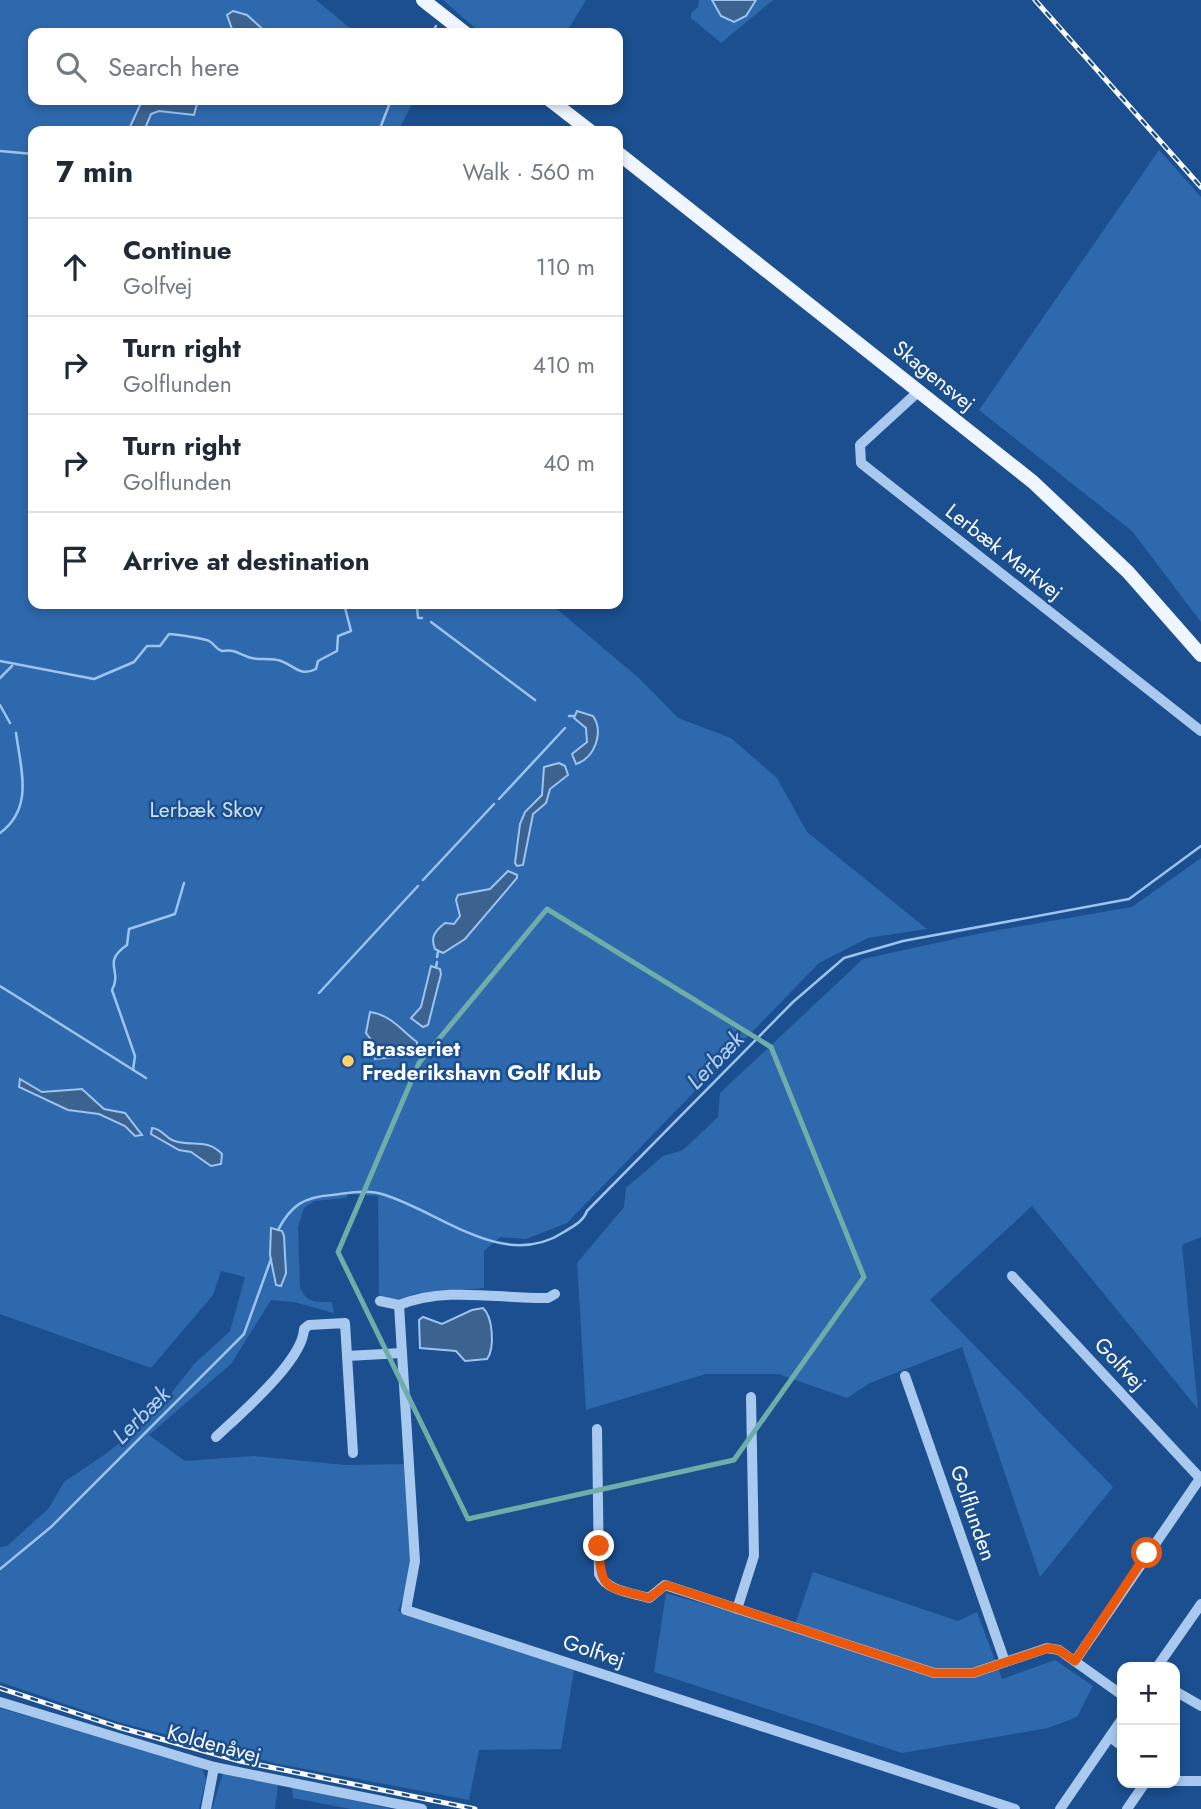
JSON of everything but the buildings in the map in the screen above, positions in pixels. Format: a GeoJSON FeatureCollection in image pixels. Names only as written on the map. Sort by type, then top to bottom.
{"type":"FeatureCollection","features":[{"type":"Feature","properties":{"kind":"main road"},"geometry":{"type":"LineString","coordinates":[[422,0],[458,28]]}},
{"type":"Feature","properties":{"kind":"main road"},"geometry":{"type":"LineString","coordinates":[[556,105],[584,126]]}},
{"type":"Feature","properties":{"kind":"main road","name":"Skagensvej"},"geometry":{"type":"LineString","coordinates":[[623,157],[919,391],[1076,520],[1128,572],[1201,655]]}},
{"type":"Feature","properties":{"kind":"street","name":"Lerbæk Markvej"},"geometry":{"type":"LineString","coordinates":[[919,391],[860,445],[861,463],[1201,731]]}},
{"type":"Feature","properties":{"kind":"street","name":"Golfvej"},"geometry":{"type":"LineString","coordinates":[[1012,1276],[1200,1477],[1075,1661]]}},
{"type":"Feature","properties":{"kind":"street"},"geometry":{"type":"LineString","coordinates":[[380,1301],[399,1305],[435,1296],[489,1294],[548,1298],[555,1294]]}},
{"type":"Feature","properties":{"kind":"street","name":"Golfvej"},"geometry":{"type":"LineString","coordinates":[[399,1305],[415,1561],[406,1610],[1015,1809]]}},
{"type":"Feature","properties":{"kind":"street"},"geometry":{"type":"LineString","coordinates":[[216,1437],[264,1392],[303,1340],[304,1329],[309,1325],[345,1323],[353,1453]]}},
{"type":"Feature","properties":{"kind":"street"},"geometry":{"type":"LineString","coordinates":[[347,1356],[402,1353]]}},
{"type":"Feature","properties":{"kind":"street","name":"Golflunden"},"geometry":{"type":"LineString","coordinates":[[905,1376],[1005,1662]]}},
{"type":"Feature","properties":{"kind":"street"},"geometry":{"type":"LineString","coordinates":[[737,1609],[754,1556],[751,1397]]}},
{"type":"Feature","properties":{"kind":"street"},"geometry":{"type":"LineString","coordinates":[[597,1429],[599,1574],[603,1582],[649,1598],[666,1585],[934,1673],[973,1673],[1048,1648],[1059,1650],[1117,1691]]}},
{"type":"Feature","properties":{"kind":"street"},"geometry":{"type":"LineString","coordinates":[[1161,1662],[1196,1620],[1201,1604]]}},
{"type":"Feature","properties":{"kind":"street"},"geometry":{"type":"LineString","coordinates":[[1180,1694],[1201,1706]]}},
{"type":"Feature","properties":{"kind":"street","name":"Koldenåvej"},"geometry":{"type":"LineString","coordinates":[[0,1702],[214,1767],[422,1809]]}},
{"type":"Feature","properties":{"kind":"street"},"geometry":{"type":"LineString","coordinates":[[1060,1809],[1118,1725]]}},
{"type":"Feature","properties":{"kind":"street"},"geometry":{"type":"LineString","coordinates":[[1110,1737],[1117,1742]]}},
{"type":"Feature","properties":{"kind":"street"},"geometry":{"type":"LineString","coordinates":[[205,1809],[214,1767]]}},
{"type":"Feature","properties":{"kind":"street"},"geometry":{"type":"LineString","coordinates":[[1180,1781],[1201,1781]]}},
{"type":"Feature","properties":{"kind":"street"},"geometry":{"type":"LineString","coordinates":[[1128,1809],[1142,1788]]}},
{"type":"Feature","properties":{"kind":"highlighted area"},"geometry":{"type":"Polygon","coordinates":[[[547,909],[771,1047],[864,1277],[734,1460],[468,1519],[338,1252],[419,1063],[547,909]]]}},
{"type":"Feature","properties":{"kind":"green space","name":"Lerbæk Skov"},"geometry":{"type":"Polygon","coordinates":[[[0,0],[316,0],[350,28],[28,28],[28,105],[411,105],[401,126],[28,126],[28,609],[557,609],[640,679],[678,718],[731,738],[777,778],[807,832],[927,929],[868,938],[819,963],[567,1223],[526,1239],[500,1237],[484,1251],[484,1288],[414,1294],[396,1299],[379,1295],[378,1196],[348,1194],[346,1198],[314,1201],[304,1208],[298,1227],[300,1287],[309,1299],[332,1302],[334,1313],[294,1302],[271,1300],[231,1364],[149,1435],[185,1461],[254,1456],[345,1465],[405,1464],[410,1557],[404,1594],[398,1611],[574,1670],[561,1749],[479,1750],[469,1800],[279,1764],[118,1722],[0,1682],[0,1547],[7,1546],[49,1508],[64,1482],[107,1453],[156,1413],[194,1364],[230,1331],[245,1277],[221,1271],[213,1295],[151,1368],[0,1314],[0,0]]]}},
{"type":"Feature","properties":{"kind":"green space"},"geometry":{"type":"Polygon","coordinates":[[[443,0],[586,0],[569,28],[475,28],[443,0]]]}},
{"type":"Feature","properties":{"kind":"green space"},"geometry":{"type":"Polygon","coordinates":[[[699,0],[773,0],[721,43],[691,18],[699,0]]]}},
{"type":"Feature","properties":{"kind":"green space"},"geometry":{"type":"Polygon","coordinates":[[[1159,150],[1201,197],[1201,622],[1132,531],[979,410],[1159,150]]]}},
{"type":"Feature","properties":{"kind":"green space"},"geometry":{"type":"Polygon","coordinates":[[[1201,858],[1201,1237],[1182,1245],[1198,1409],[1032,1206],[930,1300],[1113,1487],[1040,1577],[962,1347],[870,1383],[847,1398],[778,1374],[706,1374],[586,1410],[577,1263],[624,1207],[626,1188],[663,1156],[683,1150],[718,1117],[720,1093],[863,959],[982,933],[1132,907],[1201,858]]]}},
{"type":"Feature","properties":{"kind":"green space"},"geometry":{"type":"Polygon","coordinates":[[[813,1572],[958,1621],[977,1612],[1002,1679],[1055,1660],[1093,1686],[1077,1717],[1048,1728],[902,1753],[654,1672],[666,1593],[793,1630],[813,1572]]]}},
{"type":"Feature","properties":{"kind":"green space"},"geometry":{"type":"Polygon","coordinates":[[[0,1708],[202,1768],[206,1780],[199,1809],[0,1809],[0,1708]]]}},
{"type":"Feature","properties":{"kind":"green space"},"geometry":{"type":"Polygon","coordinates":[[[223,1773],[278,1785],[275,1809],[212,1809],[223,1773]]]}},
{"type":"Feature","properties":{"kind":"green space"},"geometry":{"type":"Polygon","coordinates":[[[292,1787],[391,1809],[351,1809],[293,1798],[292,1787]]]}},
{"type":"Feature","properties":{"kind":"shaded area"},"geometry":{"type":"Polygon","coordinates":[[[712,0],[756,0],[746,16],[734,22],[721,16],[712,0]]]}},
{"type":"Feature","properties":{"kind":"shaded area"},"geometry":{"type":"Polygon","coordinates":[[[233,11],[247,15],[261,28],[232,28],[227,15],[233,11]]]}},
{"type":"Feature","properties":{"kind":"shaded area"},"geometry":{"type":"Polygon","coordinates":[[[140,105],[197,105],[194,115],[159,111],[151,114],[146,126],[130,126],[140,105]]]}},
{"type":"Feature","properties":{"kind":"shaded area"},"geometry":{"type":"Polygon","coordinates":[[[577,711],[593,716],[598,729],[593,750],[583,761],[576,764],[572,754],[587,742],[586,728],[574,718],[577,711]]]}},
{"type":"Feature","properties":{"kind":"shaded area"},"geometry":{"type":"Polygon","coordinates":[[[559,763],[565,766],[568,775],[550,789],[546,803],[533,814],[523,865],[517,866],[515,863],[520,824],[525,812],[542,795],[544,767],[559,763]]]}},
{"type":"Feature","properties":{"kind":"shaded area"},"geometry":{"type":"Polygon","coordinates":[[[508,871],[517,875],[517,878],[465,939],[443,953],[435,949],[433,938],[436,932],[445,923],[454,924],[460,916],[456,900],[458,895],[490,889],[508,871]]]}},
{"type":"Feature","properties":{"kind":"shaded area"},"geometry":{"type":"Polygon","coordinates":[[[431,966],[440,969],[441,974],[428,1025],[423,1027],[411,1018],[421,1007],[431,966]]]}},
{"type":"Feature","properties":{"kind":"shaded area"},"geometry":{"type":"Polygon","coordinates":[[[370,1012],[384,1016],[395,1024],[417,1042],[417,1049],[398,1057],[375,1059],[375,1045],[366,1033],[370,1012]]]}},
{"type":"Feature","properties":{"kind":"shaded area"},"geometry":{"type":"Polygon","coordinates":[[[20,1079],[42,1092],[82,1089],[104,1109],[125,1113],[142,1135],[135,1136],[125,1126],[99,1114],[68,1110],[19,1087],[20,1079]]]}},
{"type":"Feature","properties":{"kind":"shaded area"},"geometry":{"type":"Polygon","coordinates":[[[152,1128],[179,1142],[204,1144],[216,1149],[222,1154],[221,1164],[211,1166],[191,1152],[179,1150],[151,1134],[152,1128]]]}},
{"type":"Feature","properties":{"kind":"shaded area"},"geometry":{"type":"Polygon","coordinates":[[[271,1228],[282,1231],[284,1236],[286,1273],[281,1286],[276,1285],[270,1255],[271,1228]]]}},
{"type":"Feature","properties":{"kind":"shaded area"},"geometry":{"type":"Polygon","coordinates":[[[483,1308],[489,1318],[492,1333],[487,1359],[465,1361],[456,1351],[420,1348],[419,1320],[423,1317],[442,1324],[472,1310],[483,1308]]]}},
{"type":"Feature","properties":{"kind":"waterway"},"geometry":{"type":"LineString","coordinates":[[381,126],[389,105]]}},
{"type":"Feature","properties":{"kind":"waterway"},"geometry":{"type":"LineString","coordinates":[[0,151],[28,154]]}},
{"type":"Feature","properties":{"kind":"waterway"},"geometry":{"type":"LineString","coordinates":[[0,661],[94,679],[134,662],[147,646],[160,646],[169,634],[207,640],[222,651],[277,660],[306,672],[316,669],[318,661],[337,651],[338,636],[351,631],[345,609]]}},
{"type":"Feature","properties":{"kind":"waterway"},"geometry":{"type":"LineString","coordinates":[[417,609],[418,618],[422,618]]}},
{"type":"Feature","properties":{"kind":"waterway"},"geometry":{"type":"LineString","coordinates":[[431,622],[535,700]]}},
{"type":"Feature","properties":{"kind":"waterway"},"geometry":{"type":"LineString","coordinates":[[0,678],[12,666]]}},
{"type":"Feature","properties":{"kind":"waterway"},"geometry":{"type":"LineString","coordinates":[[0,705],[10,723]]}},
{"type":"Feature","properties":{"kind":"waterway"},"geometry":{"type":"LineString","coordinates":[[569,716],[574,716]]}},
{"type":"Feature","properties":{"kind":"waterway"},"geometry":{"type":"LineString","coordinates":[[499,799],[565,728]]}},
{"type":"Feature","properties":{"kind":"waterway"},"geometry":{"type":"LineString","coordinates":[[0,833],[11,823],[21,800],[23,787],[16,733]]}},
{"type":"Feature","properties":{"kind":"waterway"},"geometry":{"type":"LineString","coordinates":[[423,880],[494,804]]}},
{"type":"Feature","properties":{"kind":"waterway","name":"Lerbæk"},"geometry":{"type":"LineString","coordinates":[[278,1230],[293,1208],[306,1200],[365,1192],[378,1193],[407,1203],[473,1235],[496,1242],[519,1245],[541,1242],[580,1221],[793,1002],[844,958],[903,941],[1129,899],[1201,846]]}},
{"type":"Feature","properties":{"kind":"waterway"},"geometry":{"type":"LineString","coordinates":[[133,1070],[135,1056],[112,990],[115,983],[115,957],[127,945],[129,929],[175,914],[184,883]]}},
{"type":"Feature","properties":{"kind":"waterway"},"geometry":{"type":"LineString","coordinates":[[319,993],[418,886]]}},
{"type":"Feature","properties":{"kind":"waterway"},"geometry":{"type":"LineString","coordinates":[[437,957],[438,952]]}},
{"type":"Feature","properties":{"kind":"waterway"},"geometry":{"type":"LineString","coordinates":[[436,967],[437,962]]}},
{"type":"Feature","properties":{"kind":"waterway"},"geometry":{"type":"LineString","coordinates":[[0,986],[146,1078]]}},
{"type":"Feature","properties":{"kind":"waterway","name":"Lerbæk"},"geometry":{"type":"LineString","coordinates":[[0,1569],[51,1527],[244,1334],[271,1259]]}},
{"type":"Feature","properties":{"kind":"railway"},"geometry":{"type":"LineString","coordinates":[[1035,0],[1201,187]]}},
{"type":"Feature","properties":{"kind":"railway"},"geometry":{"type":"LineString","coordinates":[[0,1688],[118,1727],[240,1761],[475,1809]]}},
{"type":"Feature","properties":{"kind":"place","name":"Brasseriet Frederikshavn Golf Klub"},"geometry":{"type":"Point","coordinates":[348,1061]}},
{"type":"Feature","properties":{"kind":"route"},"geometry":{"type":"LineString","coordinates":[[599,1546],[599,1574],[603,1582],[612,1587],[649,1598],[666,1585],[934,1673],[973,1673],[1048,1648],[1059,1650],[1075,1661],[1147,1553]]}}]}
